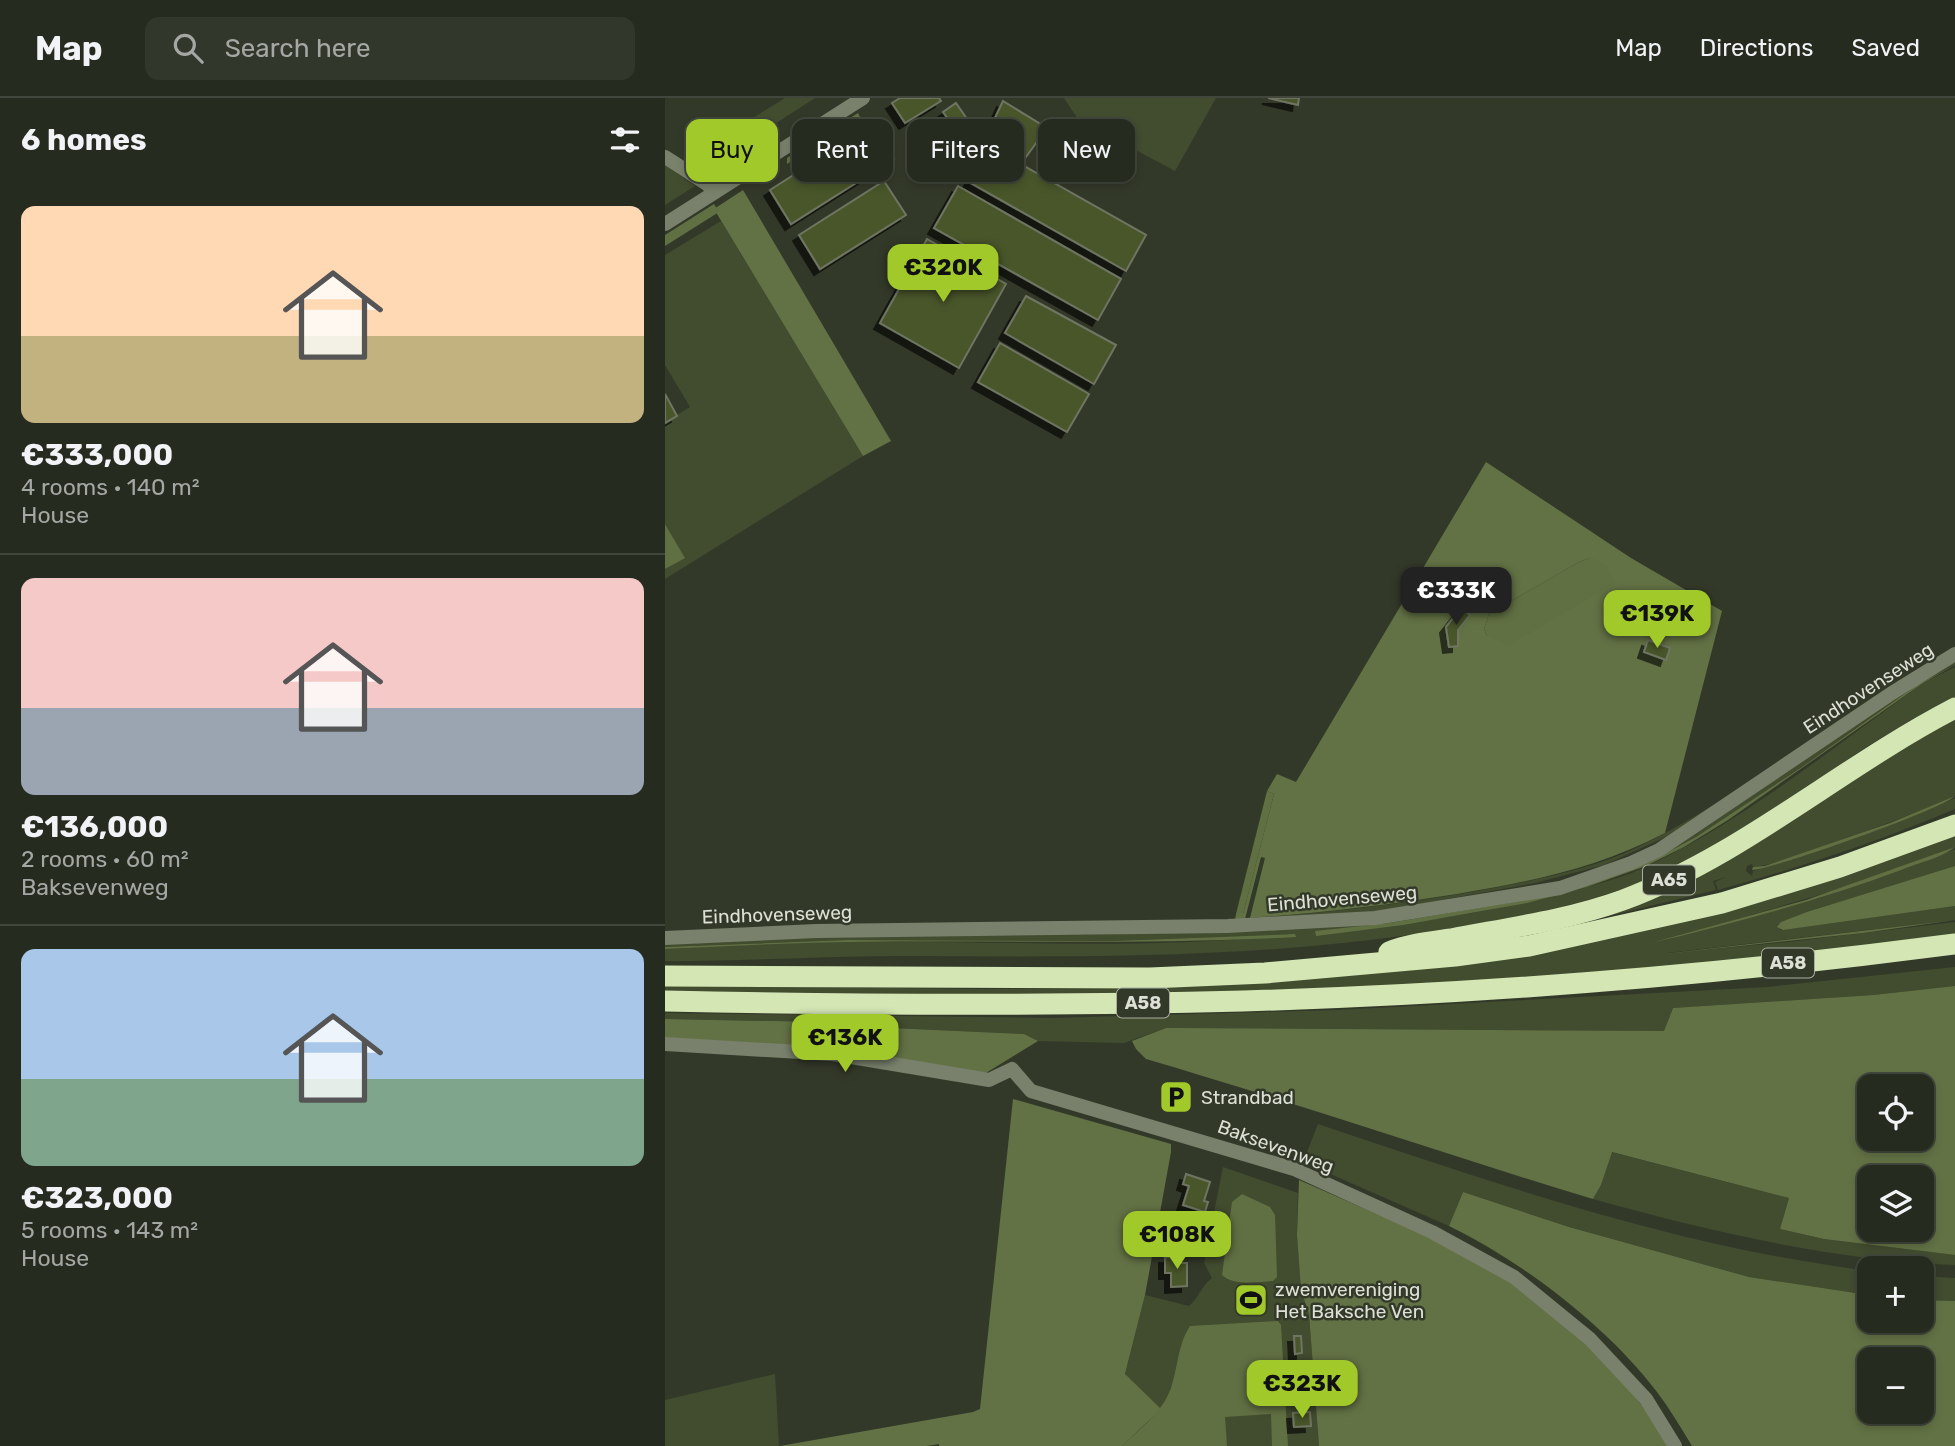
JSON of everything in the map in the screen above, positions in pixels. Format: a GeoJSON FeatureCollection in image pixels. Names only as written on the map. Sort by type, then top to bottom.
{"type":"FeatureCollection","features":[{"type":"Feature","properties":{"kind":"highway","name":"A65"},"geometry":{"type":"LineString","coordinates":[[1347,967],[1398,948],[1586,911],[1652,888],[1709,861],[1869,757],[1955,708]]}},
{"type":"Feature","properties":{"kind":"highway","name":"A58"},"geometry":{"type":"LineString","coordinates":[[665,975],[1150,978],[1265,974],[1455,956],[1528,946],[1722,903],[1840,867],[1955,825]]}},
{"type":"Feature","properties":{"kind":"highway","name":"A58"},"geometry":{"type":"LineString","coordinates":[[665,1001],[1033,1005],[1402,994],[1633,978],[1955,944]]}},
{"type":"Feature","properties":{"kind":"street"},"geometry":{"type":"LineString","coordinates":[[665,224],[711,188],[863,98]]}},
{"type":"Feature","properties":{"kind":"street"},"geometry":{"type":"LineString","coordinates":[[665,157],[711,188]]}},
{"type":"Feature","properties":{"kind":"street","name":"Eindhovenseweg"},"geometry":{"type":"LineString","coordinates":[[665,938],[816,931],[1228,926],[1375,918],[1536,894],[1608,872],[1659,850],[1892,693],[1955,654]]}},
{"type":"Feature","properties":{"kind":"street","name":"Baksevenweg"},"geometry":{"type":"LineString","coordinates":[[665,1044],[833,1055],[989,1080],[1012,1069],[1031,1091],[1294,1169],[1432,1232],[1514,1277],[1590,1339],[1646,1399],[1675,1446]]}},
{"type":"Feature","properties":{"kind":"shaded area"},"geometry":{"type":"Polygon","coordinates":[[[785,98],[815,98],[778,122],[778,119],[751,119],[785,98]]]}},
{"type":"Feature","properties":{"kind":"shaded area"},"geometry":{"type":"Polygon","coordinates":[[[1064,98],[1216,98],[1175,171],[1135,150],[1135,119],[1078,119],[1064,98]]]}},
{"type":"Feature","properties":{"kind":"shaded area"},"geometry":{"type":"Polygon","coordinates":[[[858,113],[860,117],[857,119],[849,119],[858,113]]]}},
{"type":"Feature","properties":{"kind":"shaded area"},"geometry":{"type":"Polygon","coordinates":[[[665,165],[695,186],[665,205],[665,165]]]}},
{"type":"Feature","properties":{"kind":"shaded area"},"geometry":{"type":"Polygon","coordinates":[[[743,190],[891,441],[863,456],[714,209],[743,190]]]}},
{"type":"Feature","properties":{"kind":"shaded area"},"geometry":{"type":"Polygon","coordinates":[[[714,204],[719,212],[665,246],[665,235],[714,204]]]}},
{"type":"Feature","properties":{"kind":"shaded area"},"geometry":{"type":"Polygon","coordinates":[[[721,221],[863,456],[665,579],[665,569],[684,557],[665,524],[665,422],[690,407],[665,365],[665,255],[721,221]]]}},
{"type":"Feature","properties":{"kind":"shaded area"},"geometry":{"type":"Polygon","coordinates":[[[1486,462],[1631,558],[1722,611],[1665,833],[1614,856],[1563,872],[1457,894],[1250,918],[1265,858],[1261,857],[1245,919],[1235,920],[1236,914],[1243,914],[1274,794],[1267,791],[1277,774],[1296,782],[1486,462]],[[1590,558],[1489,614],[1484,629],[1487,636],[1590,558]],[[1461,608],[1446,627],[1449,647],[1458,646],[1458,630],[1470,615],[1461,608]]]}},
{"type":"Feature","properties":{"kind":"shaded area"},"geometry":{"type":"Polygon","coordinates":[[[665,524],[685,558],[665,569],[665,524]]]}},
{"type":"Feature","properties":{"kind":"shaded area"},"geometry":{"type":"Polygon","coordinates":[[[1590,558],[1607,566],[1615,583],[1508,646],[1487,636],[1484,629],[1489,614],[1590,558]]]}},
{"type":"Feature","properties":{"kind":"shaded area"},"geometry":{"type":"Polygon","coordinates":[[[1955,648],[1668,836],[1604,865],[1535,883],[1376,912],[1250,918],[1352,909],[1452,895],[1519,883],[1608,860],[1678,826],[1718,802],[1874,696],[1955,648]]]}},
{"type":"Feature","properties":{"kind":"shaded area"},"geometry":{"type":"Polygon","coordinates":[[[1955,657],[1955,665],[1917,685],[1802,767],[1696,837],[1649,862],[1520,901],[1389,923],[1315,932],[1464,915],[1579,889],[1633,872],[1693,843],[1727,822],[1923,683],[1955,667],[1955,697],[1873,743],[1754,822],[1672,868],[1628,887],[1550,910],[1400,936],[1261,950],[1120,956],[879,956],[665,961],[665,949],[781,943],[1073,944],[1240,939],[1295,934],[1113,941],[847,940],[665,947],[665,941],[790,936],[1086,935],[1251,929],[1540,889],[1636,859],[1955,657]]]}},
{"type":"Feature","properties":{"kind":"shaded area"},"geometry":{"type":"Polygon","coordinates":[[[1955,665],[1923,683],[1728,820],[1646,866],[1587,887],[1527,903],[1403,925],[1316,936],[1315,931],[1389,923],[1520,901],[1649,862],[1696,837],[1802,767],[1917,685],[1955,665]]]}},
{"type":"Feature","properties":{"kind":"shaded area"},"geometry":{"type":"Polygon","coordinates":[[[1955,714],[1955,796],[1790,858],[1753,867],[1752,864],[1747,866],[1746,871],[1752,876],[1753,871],[1857,837],[1955,798],[1955,809],[1778,873],[1718,890],[1715,882],[1726,877],[1713,881],[1716,890],[1613,915],[1955,714]]]}},
{"type":"Feature","properties":{"kind":"shaded area"},"geometry":{"type":"Polygon","coordinates":[[[1267,791],[1274,794],[1243,914],[1236,914],[1267,791]]]}},
{"type":"Feature","properties":{"kind":"shaded area"},"geometry":{"type":"Polygon","coordinates":[[[1955,796],[1921,813],[1856,838],[1790,860],[1752,870],[1753,867],[1765,866],[1890,823],[1955,796]]]}},
{"type":"Feature","properties":{"kind":"shaded area"},"geometry":{"type":"Polygon","coordinates":[[[1955,833],[1955,847],[1863,882],[1687,934],[1823,897],[1955,849],[1955,866],[1781,922],[1780,930],[1955,906],[1955,920],[1659,954],[1955,922],[1955,936],[1622,970],[1372,987],[1055,994],[665,991],[665,985],[1134,988],[1462,964],[1955,833]]]}},
{"type":"Feature","properties":{"kind":"shaded area"},"geometry":{"type":"Polygon","coordinates":[[[1955,847],[1936,857],[1809,901],[1651,943],[1806,900],[1955,847]]]}},
{"type":"Feature","properties":{"kind":"shaded area"},"geometry":{"type":"Polygon","coordinates":[[[1955,866],[1955,906],[1783,930],[1777,927],[1781,922],[1807,912],[1955,866]]]}},
{"type":"Feature","properties":{"kind":"shaded area"},"geometry":{"type":"Polygon","coordinates":[[[1955,920],[1863,933],[1655,955],[1955,920]]]}},
{"type":"Feature","properties":{"kind":"shaded area"},"geometry":{"type":"Polygon","coordinates":[[[1295,934],[1296,937],[1184,941],[850,942],[665,949],[847,940],[1113,941],[1295,934]]]}},
{"type":"Feature","properties":{"kind":"shaded area"},"geometry":{"type":"Polygon","coordinates":[[[1955,967],[1955,986],[1873,995],[1673,1008],[1664,1031],[1166,1028],[1124,1043],[1038,1041],[1024,1034],[869,1027],[821,1022],[665,1019],[665,1013],[1053,1018],[1337,1010],[1767,987],[1955,967]]]}},
{"type":"Feature","properties":{"kind":"shaded area"},"geometry":{"type":"Polygon","coordinates":[[[1955,986],[1955,1255],[1824,1239],[1780,1229],[1789,1198],[1612,1152],[1601,1185],[1593,1199],[1146,1059],[1132,1041],[1166,1028],[1664,1031],[1673,1008],[1873,995],[1955,986]]]}},
{"type":"Feature","properties":{"kind":"shaded area"},"geometry":{"type":"Polygon","coordinates":[[[665,1019],[821,1022],[869,1027],[1024,1034],[1038,1041],[981,1076],[665,1038],[665,1019]]]}},
{"type":"Feature","properties":{"kind":"shaded area"},"geometry":{"type":"Polygon","coordinates":[[[1013,1099],[1171,1144],[1145,1295],[1125,1374],[1161,1409],[1122,1446],[780,1446],[980,1409],[1013,1099]]]}},
{"type":"Feature","properties":{"kind":"shaded area"},"geometry":{"type":"Polygon","coordinates":[[[1318,1124],[1522,1191],[1659,1230],[1798,1260],[1857,1269],[1857,1293],[1749,1277],[1569,1227],[1463,1192],[1449,1226],[1303,1162],[1318,1124]]]}},
{"type":"Feature","properties":{"kind":"shaded area"},"geometry":{"type":"Polygon","coordinates":[[[1611,1152],[1789,1198],[1780,1229],[1824,1239],[1955,1255],[1955,1265],[1934,1264],[1934,1256],[1857,1256],[1817,1251],[1682,1223],[1593,1199],[1601,1185],[1611,1152]]]}},
{"type":"Feature","properties":{"kind":"shaded area"},"geometry":{"type":"Polygon","coordinates":[[[1223,1167],[1298,1193],[1297,1235],[1301,1290],[1309,1314],[1319,1446],[1122,1446],[1125,1375],[1145,1295],[1189,1306],[1212,1278],[1204,1263],[1223,1167]]]}},
{"type":"Feature","properties":{"kind":"shaded area"},"geometry":{"type":"Polygon","coordinates":[[[1299,1180],[1452,1247],[1521,1289],[1568,1326],[1623,1379],[1671,1446],[1319,1446],[1309,1314],[1301,1290],[1297,1235],[1299,1180]]]}},
{"type":"Feature","properties":{"kind":"shaded area"},"geometry":{"type":"Polygon","coordinates":[[[1463,1192],[1569,1227],[1749,1277],[1857,1293],[1857,1333],[1934,1333],[1934,1300],[1955,1301],[1955,1446],[1692,1446],[1657,1392],[1614,1343],[1534,1277],[1449,1226],[1463,1192]]]}},
{"type":"Feature","properties":{"kind":"shaded area"},"geometry":{"type":"Polygon","coordinates":[[[1242,1194],[1270,1207],[1275,1215],[1277,1277],[1273,1281],[1239,1282],[1222,1275],[1232,1202],[1242,1194]]]}},
{"type":"Feature","properties":{"kind":"shaded area"},"geometry":{"type":"Polygon","coordinates":[[[1934,1277],[1955,1278],[1955,1301],[1934,1300],[1934,1277]]]}},
{"type":"Feature","properties":{"kind":"shaded area"},"geometry":{"type":"Polygon","coordinates":[[[1278,1321],[1281,1325],[1288,1446],[1272,1446],[1271,1414],[1225,1417],[1227,1446],[1122,1446],[1150,1420],[1167,1397],[1183,1340],[1190,1326],[1278,1321]]]}},
{"type":"Feature","properties":{"kind":"shaded area"},"geometry":{"type":"Polygon","coordinates":[[[775,1374],[779,1446],[665,1446],[665,1400],[775,1374]]]}},
{"type":"Feature","properties":{"kind":"building"},"geometry":{"type":"Polygon","coordinates":[[[900,98],[939,98],[941,101],[912,119],[907,119],[905,123],[892,103],[900,98]]]}},
{"type":"Feature","properties":{"kind":"building"},"geometry":{"type":"Polygon","coordinates":[[[1268,98],[1299,98],[1298,105],[1268,98]]]}},
{"type":"Feature","properties":{"kind":"building"},"geometry":{"type":"Polygon","coordinates":[[[1003,101],[1038,122],[1038,140],[1026,157],[1024,119],[994,119],[1003,101]]]}},
{"type":"Feature","properties":{"kind":"building"},"geometry":{"type":"Polygon","coordinates":[[[956,103],[967,119],[948,119],[943,112],[956,103]]]}},
{"type":"Feature","properties":{"kind":"building"},"geometry":{"type":"Polygon","coordinates":[[[1024,166],[1038,174],[1038,182],[1053,182],[1146,235],[1126,271],[969,182],[1024,182],[1024,166]]]}},
{"type":"Feature","properties":{"kind":"building"},"geometry":{"type":"Polygon","coordinates":[[[792,176],[792,182],[858,182],[791,224],[770,190],[792,176]]]}},
{"type":"Feature","properties":{"kind":"building"},"geometry":{"type":"Polygon","coordinates":[[[882,182],[906,215],[820,269],[799,235],[882,182]]]}},
{"type":"Feature","properties":{"kind":"building"},"geometry":{"type":"Polygon","coordinates":[[[958,186],[1121,279],[1098,320],[934,228],[958,186]]]}},
{"type":"Feature","properties":{"kind":"building"},"geometry":{"type":"Polygon","coordinates":[[[927,239],[1006,284],[959,368],[880,323],[927,239]]]}},
{"type":"Feature","properties":{"kind":"building"},"geometry":{"type":"Polygon","coordinates":[[[1026,296],[1116,345],[1094,384],[1005,333],[1026,296]]]}},
{"type":"Feature","properties":{"kind":"building"},"geometry":{"type":"Polygon","coordinates":[[[1000,343],[1089,394],[1067,432],[978,382],[1000,343]]]}},
{"type":"Feature","properties":{"kind":"building"},"geometry":{"type":"Polygon","coordinates":[[[665,394],[677,416],[665,423],[665,394]]]}},
{"type":"Feature","properties":{"kind":"building"},"geometry":{"type":"Polygon","coordinates":[[[1461,608],[1470,615],[1458,630],[1458,646],[1449,647],[1446,627],[1461,608]]]}},
{"type":"Feature","properties":{"kind":"building"},"geometry":{"type":"Polygon","coordinates":[[[1648,640],[1670,648],[1666,660],[1644,652],[1648,640]]]}},
{"type":"Feature","properties":{"kind":"building"},"geometry":{"type":"Polygon","coordinates":[[[1186,1174],[1210,1182],[1204,1201],[1208,1202],[1205,1212],[1183,1205],[1189,1186],[1183,1184],[1186,1174]]]}},
{"type":"Feature","properties":{"kind":"building"},"geometry":{"type":"Polygon","coordinates":[[[1165,1257],[1181,1257],[1181,1263],[1187,1263],[1187,1286],[1171,1287],[1171,1273],[1165,1273],[1165,1257]]]}},
{"type":"Feature","properties":{"kind":"building"},"geometry":{"type":"Polygon","coordinates":[[[1294,1336],[1301,1336],[1302,1353],[1295,1354],[1294,1336]]]}},
{"type":"Feature","properties":{"kind":"building"},"geometry":{"type":"Polygon","coordinates":[[[1310,1412],[1311,1426],[1294,1427],[1293,1413],[1310,1412]]]}},
{"type":"Feature","properties":{"kind":"place","name":"Strandbad"},"geometry":{"type":"Point","coordinates":[1176,1097]}},
{"type":"Feature","properties":{"kind":"place","name":"zwemvereniging Het Baksche Ven"},"geometry":{"type":"Point","coordinates":[1251,1300]}}]}
